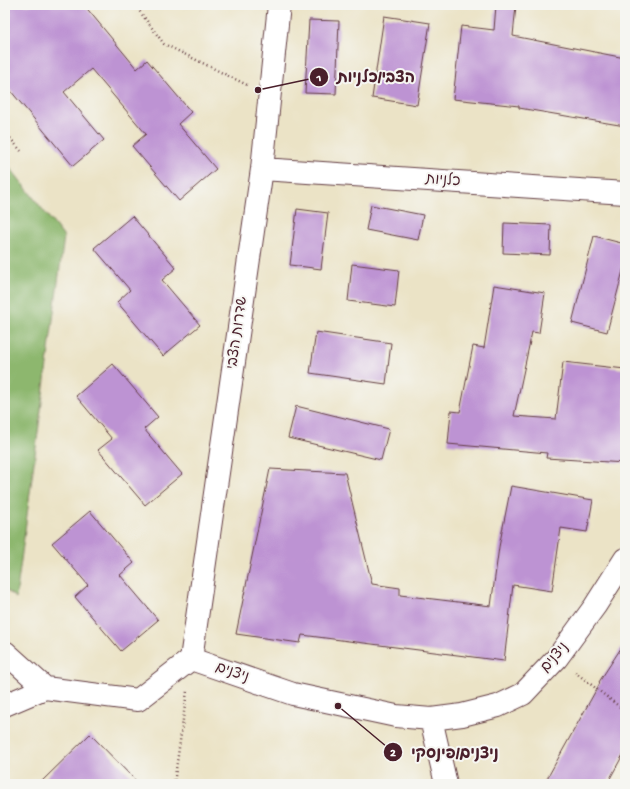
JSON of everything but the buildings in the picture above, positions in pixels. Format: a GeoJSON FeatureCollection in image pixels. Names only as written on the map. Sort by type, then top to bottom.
{"type":"FeatureCollection","features":[{"type":"Feature","properties":{"kind":"street","name":"שדרות הצבי"},"geometry":{"type":"LineString","coordinates":[[191,659],[262,169],[279,5]]}},
{"type":"Feature","properties":{"kind":"street","name":"כלניות"},"geometry":{"type":"LineString","coordinates":[[262,169],[625,193]]}},
{"type":"Feature","properties":{"kind":"street","name":"ניצנים"},"geometry":{"type":"LineString","coordinates":[[191,659],[293,694],[396,716],[431,719],[462,715],[504,703],[523,694],[557,658],[595,606],[625,559]]}},
{"type":"Feature","properties":{"kind":"street"},"geometry":{"type":"LineString","coordinates":[[5,652],[44,688]]}},
{"type":"Feature","properties":{"kind":"street"},"geometry":{"type":"LineString","coordinates":[[5,705],[44,688],[138,700],[191,659]]}},
{"type":"Feature","properties":{"kind":"street"},"geometry":{"type":"LineString","coordinates":[[431,719],[446,784]]}},
{"type":"Feature","properties":{"kind":"path"},"geometry":{"type":"LineString","coordinates":[[135,5],[164,44],[269,96]]}},
{"type":"Feature","properties":{"kind":"path"},"geometry":{"type":"LineString","coordinates":[[5,132],[21,152]]}},
{"type":"Feature","properties":{"kind":"path"},"geometry":{"type":"LineString","coordinates":[[557,658],[625,711]]}},
{"type":"Feature","properties":{"kind":"path"},"geometry":{"type":"LineString","coordinates":[[174,784],[191,659]]}},
{"type":"Feature","properties":{"kind":"green space"},"geometry":{"type":"Polygon","coordinates":[[[5,161],[64,237],[16,598],[5,589],[5,161]]]}},
{"type":"Feature","properties":{"kind":"place","name":"הצבי/כלניות"},"geometry":{"type":"Point","coordinates":[258,90]}},
{"type":"Feature","properties":{"kind":"place","name":"ניצנים/פינסקי"},"geometry":{"type":"Point","coordinates":[338,706]}}]}
